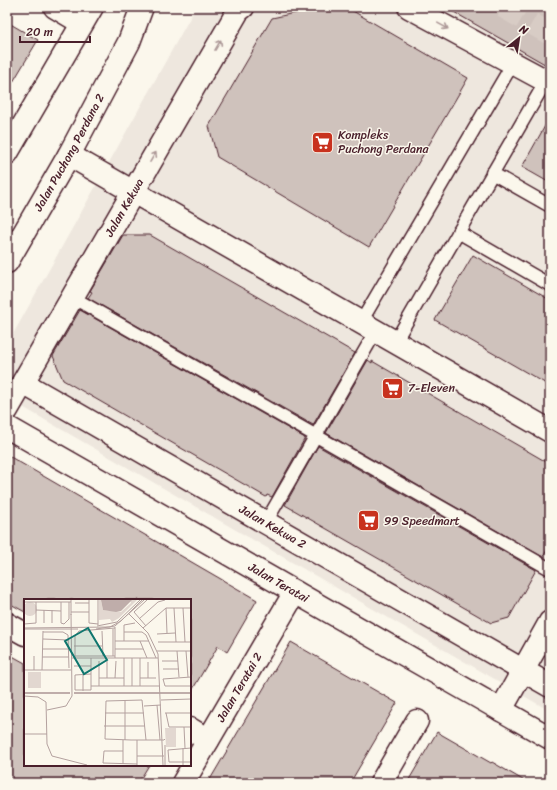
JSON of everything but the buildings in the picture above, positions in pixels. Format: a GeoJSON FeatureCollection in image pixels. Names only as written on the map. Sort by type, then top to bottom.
{"type":"FeatureCollection","features":[{"type":"Feature","properties":{"kind":"street"},"geometry":{"type":"LineString","coordinates":[[7,153],[87,15],[55,7]]}},
{"type":"Feature","properties":{"kind":"street","name":"Jalan Puchong Perdana 2"},"geometry":{"type":"LineString","coordinates":[[129,42],[142,7]]}},
{"type":"Feature","properties":{"kind":"street","name":"Jalan Puchong Perdana 2"},"geometry":{"type":"LineString","coordinates":[[7,262],[69,155],[129,42],[154,7]]}},
{"type":"Feature","properties":{"kind":"street","name":"Jalan Kekwa"},"geometry":{"type":"LineString","coordinates":[[7,410],[238,11],[243,7]]}},
{"type":"Feature","properties":{"kind":"street"},"geometry":{"type":"LineString","coordinates":[[409,7],[548,82]]}},
{"type":"Feature","properties":{"kind":"street"},"geometry":{"type":"LineString","coordinates":[[69,155],[550,431]]}},
{"type":"Feature","properties":{"kind":"street","name":"Jalan Kekwa 2"},"geometry":{"type":"LineString","coordinates":[[23,383],[550,686]]}},
{"type":"Feature","properties":{"kind":"street","name":"Jalan Teratai"},"geometry":{"type":"LineString","coordinates":[[7,427],[550,738]]}},
{"type":"Feature","properties":{"kind":"street","name":"Jalan Teratai 2"},"geometry":{"type":"LineString","coordinates":[[191,758],[199,734],[295,592]]}},
{"type":"Feature","properties":{"kind":"street"},"geometry":{"type":"LineString","coordinates":[[500,710],[550,622]]}},
{"type":"Feature","properties":{"kind":"street"},"geometry":{"type":"LineString","coordinates":[[7,624],[24,633]]}},
{"type":"Feature","properties":{"kind":"street"},"geometry":{"type":"LineString","coordinates":[[381,783],[417,721]]}},
{"type":"Feature","properties":{"kind":"street","name":"Jalan Teratai 2"},"geometry":{"type":"LineString","coordinates":[[183,783],[189,766]]}},
{"type":"Feature","properties":{"kind":"lane"},"geometry":{"type":"LineString","coordinates":[[266,522],[316,436],[368,326],[513,64]]}},
{"type":"Feature","properties":{"kind":"lane"},"geometry":{"type":"LineString","coordinates":[[395,342],[492,173],[548,82]]}},
{"type":"Feature","properties":{"kind":"lane"},"geometry":{"type":"LineString","coordinates":[[492,173],[550,206]]}},
{"type":"Feature","properties":{"kind":"lane"},"geometry":{"type":"LineString","coordinates":[[458,232],[550,285]]}},
{"type":"Feature","properties":{"kind":"lane"},"geometry":{"type":"LineString","coordinates":[[72,297],[550,570]]}},
{"type":"Feature","properties":{"kind":"shaded area"},"geometry":{"type":"Polygon","coordinates":[[[196,7],[458,7],[550,61],[550,711],[7,398],[7,345],[196,7]]]}},
{"type":"Feature","properties":{"kind":"tunnel"},"geometry":{"type":"LineString","coordinates":[[503,7],[550,34]]}},
{"type":"Feature","properties":{"kind":"place","name":"Kompleks Puchong Perdana"},"geometry":{"type":"Point","coordinates":[322,142]}},
{"type":"Feature","properties":{"kind":"place","name":"7-Eleven"},"geometry":{"type":"Point","coordinates":[392,388]}},
{"type":"Feature","properties":{"kind":"place","name":"99 Speedmart"},"geometry":{"type":"Point","coordinates":[369,521]}}]}
